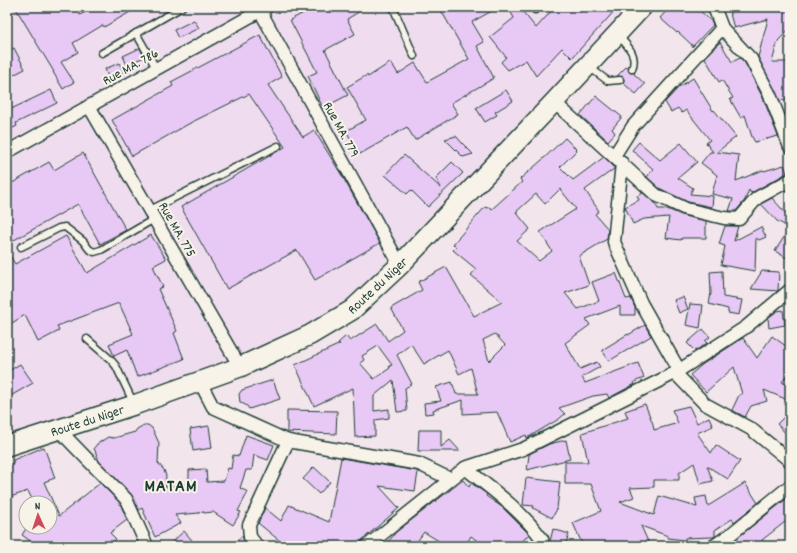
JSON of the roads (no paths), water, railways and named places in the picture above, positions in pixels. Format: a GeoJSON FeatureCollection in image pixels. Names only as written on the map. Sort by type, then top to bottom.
{"type":"FeatureCollection","features":[{"type":"Feature","properties":{"kind":"main road","name":"Route du Niger"},"geometry":{"type":"LineString","coordinates":[[7,446],[134,405],[240,367],[310,335],[352,310],[400,265],[642,7]]}},
{"type":"Feature","properties":{"kind":"street"},"geometry":{"type":"LineString","coordinates":[[714,7],[722,28],[751,59],[770,94],[790,147]]}},
{"type":"Feature","properties":{"kind":"street","name":"Rue MA. 786"},"geometry":{"type":"LineString","coordinates":[[7,152],[262,8]]}},
{"type":"Feature","properties":{"kind":"street","name":"Rue MA. 779"},"geometry":{"type":"LineString","coordinates":[[262,8],[400,265]]}},
{"type":"Feature","properties":{"kind":"street"},"geometry":{"type":"LineString","coordinates":[[722,28],[633,126],[618,159],[614,242],[641,303],[677,371],[705,404],[751,428],[790,461]]}},
{"type":"Feature","properties":{"kind":"street"},"geometry":{"type":"LineString","coordinates":[[554,102],[656,195],[686,209],[724,218],[739,219],[757,198],[790,180]]}},
{"type":"Feature","properties":{"kind":"street","name":"Rue MA. 775"},"geometry":{"type":"LineString","coordinates":[[89,106],[240,367]]}},
{"type":"Feature","properties":{"kind":"street"},"geometry":{"type":"LineString","coordinates":[[367,546],[465,468],[523,449],[677,371],[746,327],[788,296]]}},
{"type":"Feature","properties":{"kind":"street"},"geometry":{"type":"LineString","coordinates":[[200,382],[213,407],[288,441],[419,464],[450,479]]}},
{"type":"Feature","properties":{"kind":"street"},"geometry":{"type":"LineString","coordinates":[[58,429],[126,498],[148,546]]}},
{"type":"Feature","properties":{"kind":"street"},"geometry":{"type":"LineString","coordinates":[[257,546],[250,538],[249,525],[288,441]]}},
{"type":"Feature","properties":{"kind":"street"},"geometry":{"type":"LineString","coordinates":[[465,468],[530,522],[542,539],[542,546]]}},
{"type":"Feature","properties":{"kind":"street"},"geometry":{"type":"LineString","coordinates":[[714,546],[790,486]]}},
{"type":"Feature","properties":{"kind":"lane"},"geometry":{"type":"LineString","coordinates":[[102,53],[182,7]]}},
{"type":"Feature","properties":{"kind":"lane"},"geometry":{"type":"LineString","coordinates":[[393,7],[414,56]]}},
{"type":"Feature","properties":{"kind":"lane"},"geometry":{"type":"LineString","coordinates":[[136,33],[156,68]]}},
{"type":"Feature","properties":{"kind":"lane"},"geometry":{"type":"LineString","coordinates":[[617,34],[632,51],[635,62],[632,69]]}},
{"type":"Feature","properties":{"kind":"lane"},"geometry":{"type":"LineString","coordinates":[[588,66],[608,81],[620,80]]}},
{"type":"Feature","properties":{"kind":"lane"},"geometry":{"type":"LineString","coordinates":[[22,247],[59,228],[66,227],[83,241],[89,249],[94,252],[101,250],[152,215],[278,146]]}},
{"type":"Feature","properties":{"kind":"lane"},"geometry":{"type":"LineString","coordinates":[[87,339],[116,366],[134,405]]}},
{"type":"Feature","properties":{"kind":"district","name":"MATAM"},"geometry":{"type":"Point","coordinates":[171,485]}}]}
